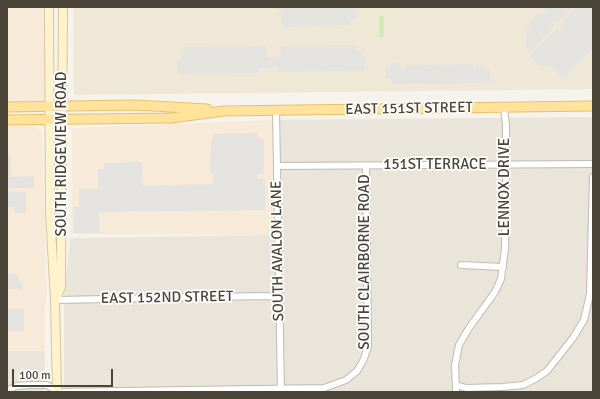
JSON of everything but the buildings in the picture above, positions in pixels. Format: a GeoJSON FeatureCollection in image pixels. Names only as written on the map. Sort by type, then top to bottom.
{"type":"FeatureCollection","features":[{"type":"Feature","properties":{"kind":"main road","name":"SOUTH RIDGEVIEW ROAD"},"geometry":{"type":"LineString","coordinates":[[49,7],[50,212],[56,300],[56,392]]}},
{"type":"Feature","properties":{"kind":"main road","name":"SOUTH RIDGEVIEW ROAD"},"geometry":{"type":"LineString","coordinates":[[56,300],[60,287],[63,7]]}},
{"type":"Feature","properties":{"kind":"main road","name":"EAST 151ST STREET"},"geometry":{"type":"LineString","coordinates":[[7,107],[170,106],[224,111],[593,106]]}},
{"type":"Feature","properties":{"kind":"main road","name":"EAST 151ST STREET"},"geometry":{"type":"LineString","coordinates":[[7,120],[171,118],[224,111]]}},
{"type":"Feature","properties":{"kind":"street","name":"LENNOX DRIVE"},"geometry":{"type":"LineString","coordinates":[[456,392],[456,356],[460,345],[469,328],[495,292],[502,278],[506,165],[504,108]]}},
{"type":"Feature","properties":{"kind":"street","name":"SOUTH AVALON LANE"},"geometry":{"type":"LineString","coordinates":[[276,110],[281,390]]}},
{"type":"Feature","properties":{"kind":"street","name":"151ST TERRACE"},"geometry":{"type":"LineString","coordinates":[[277,166],[593,164]]}},
{"type":"Feature","properties":{"kind":"street","name":"SOUTH CLAIRBORNE ROAD"},"geometry":{"type":"LineString","coordinates":[[7,390],[16,386],[47,385],[56,392],[281,390],[324,388],[340,384],[357,371],[366,355],[368,341],[366,166]]}},
{"type":"Feature","properties":{"kind":"street"},"geometry":{"type":"LineString","coordinates":[[456,385],[473,388],[502,387],[523,384],[535,379],[546,371],[573,338],[584,320],[590,294],[593,177]]}},
{"type":"Feature","properties":{"kind":"street"},"geometry":{"type":"LineString","coordinates":[[461,265],[503,267]]}},
{"type":"Feature","properties":{"kind":"street","name":"EAST 152ND STREET"},"geometry":{"type":"LineString","coordinates":[[56,300],[264,296],[279,297]]}},
{"type":"Feature","properties":{"kind":"shaded area"},"geometry":{"type":"Polygon","coordinates":[[[7,7],[49,7],[50,106],[7,107],[7,7]]]}},
{"type":"Feature","properties":{"kind":"shaded area"},"geometry":{"type":"Polygon","coordinates":[[[74,7],[593,7],[593,89],[74,95],[74,7]]]}},
{"type":"Feature","properties":{"kind":"shaded area"},"geometry":{"type":"Polygon","coordinates":[[[275,7],[355,7],[356,19],[350,19],[349,25],[281,27],[281,10],[275,9],[275,7]]]}},
{"type":"Feature","properties":{"kind":"shaded area"},"geometry":{"type":"Polygon","coordinates":[[[545,7],[573,7],[557,23],[552,20],[551,22],[554,26],[531,50],[526,47],[526,34],[530,31],[526,26],[540,12],[545,16],[547,13],[543,9],[545,7]]]}},
{"type":"Feature","properties":{"kind":"shaded area"},"geometry":{"type":"Polygon","coordinates":[[[577,7],[593,7],[593,49],[588,54],[582,51],[586,56],[564,78],[550,65],[546,69],[542,65],[539,66],[529,56],[557,28],[561,32],[563,30],[560,25],[577,7]]]}},
{"type":"Feature","properties":{"kind":"shaded area"},"geometry":{"type":"Polygon","coordinates":[[[356,45],[356,51],[361,51],[362,57],[365,57],[364,71],[278,72],[278,68],[276,67],[259,68],[259,73],[177,74],[177,60],[181,59],[181,53],[184,53],[184,47],[266,46],[267,57],[280,58],[281,46],[356,45]]]}},
{"type":"Feature","properties":{"kind":"shaded area"},"geometry":{"type":"Polygon","coordinates":[[[399,62],[401,69],[404,70],[406,65],[473,64],[473,69],[478,66],[490,71],[490,83],[392,84],[392,79],[386,78],[386,67],[391,67],[392,64],[399,62]]]}},
{"type":"Feature","properties":{"kind":"shaded area"},"geometry":{"type":"Polygon","coordinates":[[[593,117],[593,392],[64,392],[64,300],[70,238],[278,235],[276,120],[593,117]]]}},
{"type":"Feature","properties":{"kind":"shaded area"},"geometry":{"type":"Polygon","coordinates":[[[276,120],[278,235],[71,234],[72,128],[276,120]]]}},
{"type":"Feature","properties":{"kind":"shaded area"},"geometry":{"type":"Polygon","coordinates":[[[7,126],[34,126],[38,127],[42,133],[47,293],[45,306],[45,351],[7,351],[7,126]]]}},
{"type":"Feature","properties":{"kind":"shaded area"},"geometry":{"type":"Polygon","coordinates":[[[257,133],[259,139],[264,139],[264,174],[257,174],[257,178],[265,179],[265,210],[99,212],[99,233],[74,233],[73,207],[79,207],[79,189],[98,189],[98,169],[104,169],[104,163],[142,162],[143,186],[213,184],[214,177],[210,171],[211,140],[213,139],[213,134],[257,133]]]}},
{"type":"Feature","properties":{"kind":"shaded area"},"geometry":{"type":"Polygon","coordinates":[[[7,155],[10,155],[11,177],[34,176],[34,188],[7,188],[7,155]]]}},
{"type":"Feature","properties":{"kind":"shaded area"},"geometry":{"type":"Polygon","coordinates":[[[7,191],[26,192],[26,213],[15,213],[13,207],[7,207],[7,191]]]}},
{"type":"Feature","properties":{"kind":"shaded area"},"geometry":{"type":"Polygon","coordinates":[[[7,273],[15,273],[23,286],[21,290],[7,289],[7,273]]]}},
{"type":"Feature","properties":{"kind":"shaded area"},"geometry":{"type":"Polygon","coordinates":[[[7,309],[24,309],[24,331],[7,331],[7,309]]]}},
{"type":"Feature","properties":{"kind":"shaded area"},"geometry":{"type":"Polygon","coordinates":[[[7,351],[45,351],[44,392],[7,392],[7,351]]]}},
{"type":"Feature","properties":{"kind":"green space"},"geometry":{"type":"Polygon","coordinates":[[[379,16],[384,16],[384,37],[379,37],[379,16]]]}}]}
